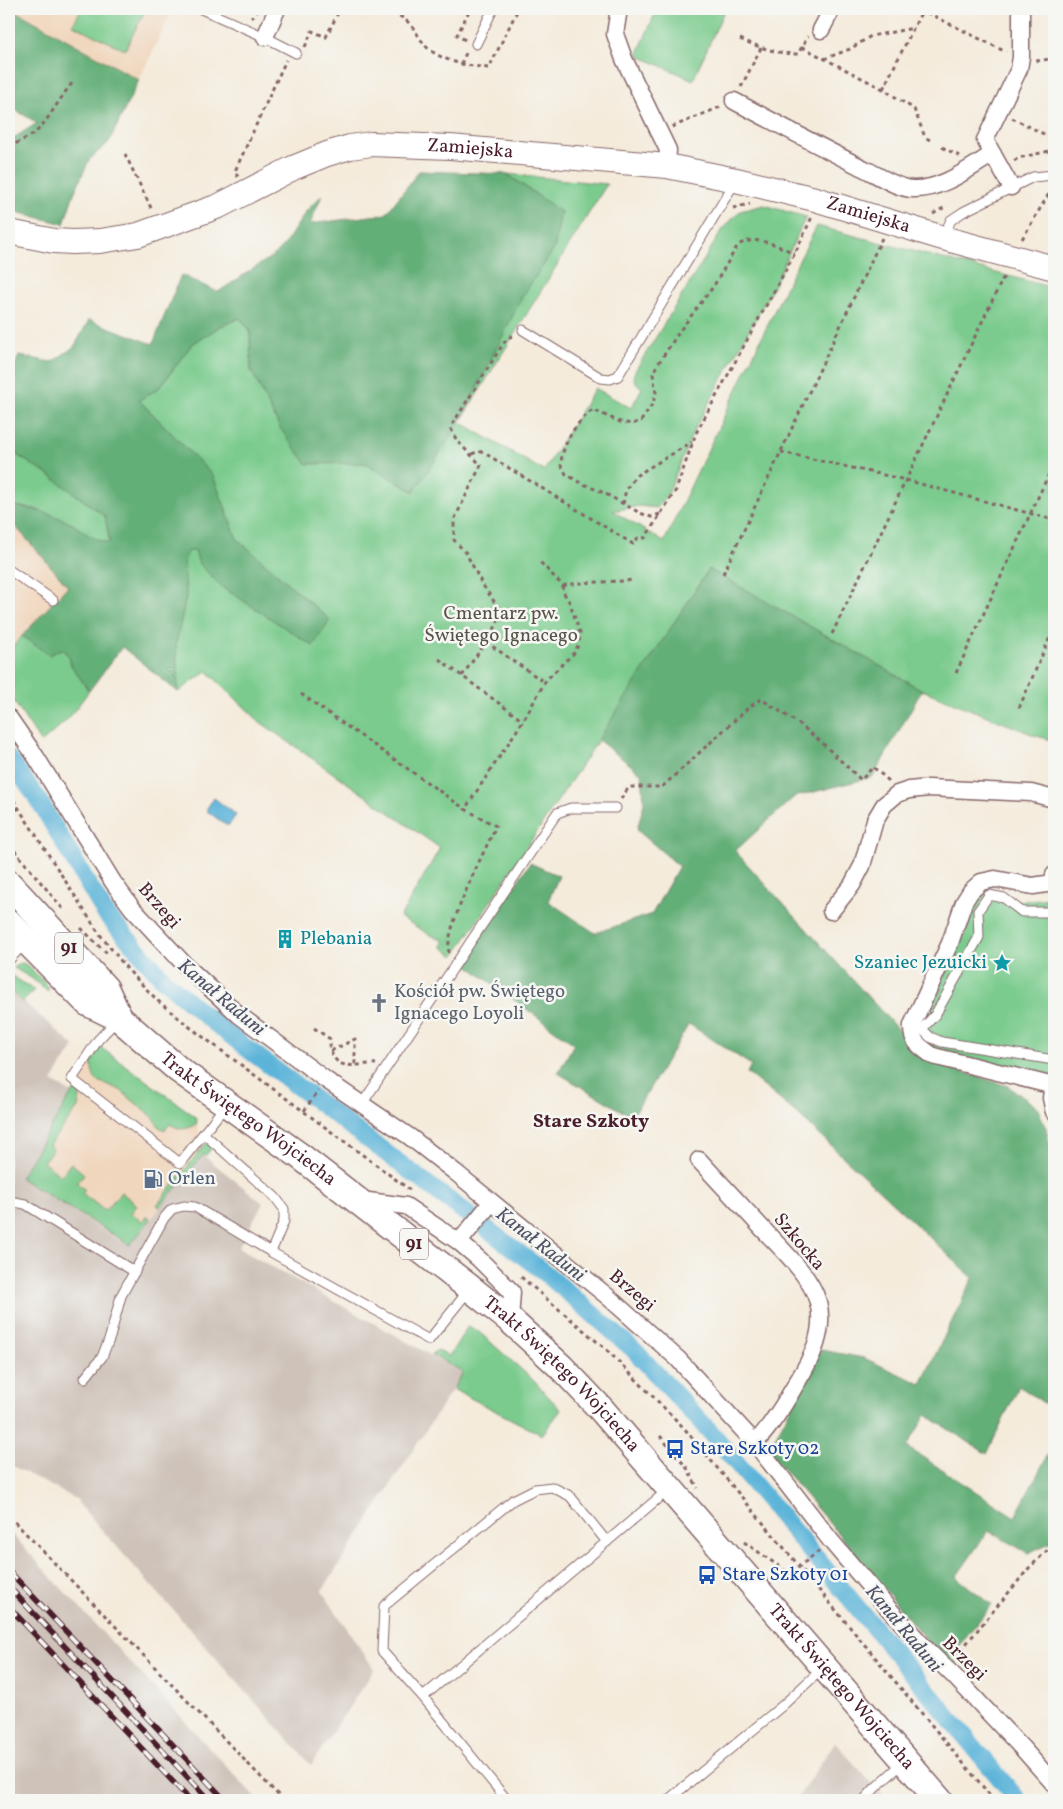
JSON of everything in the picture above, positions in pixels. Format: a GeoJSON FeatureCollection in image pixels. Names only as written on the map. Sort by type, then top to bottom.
{"type":"FeatureCollection","features":[{"type":"Feature","properties":{"kind":"main road","name":"Trakt Świętego Wojciecha"},"geometry":{"type":"LineString","coordinates":[[9,884],[106,988],[119,1018]]}},
{"type":"Feature","properties":{"kind":"main road","name":"Trakt Świętego Wojciecha"},"geometry":{"type":"LineString","coordinates":[[9,923],[88,1003],[119,1018],[179,1070],[358,1200],[510,1320],[561,1367],[601,1409],[939,1800]]}},
{"type":"Feature","properties":{"kind":"street"},"geometry":{"type":"LineString","coordinates":[[265,37],[277,9]]}},
{"type":"Feature","properties":{"kind":"street"},"geometry":{"type":"LineString","coordinates":[[618,9],[615,34],[624,59],[668,150],[667,166]]}},
{"type":"Feature","properties":{"kind":"street"},"geometry":{"type":"LineString","coordinates":[[822,30],[832,9]]}},
{"type":"Feature","properties":{"kind":"street"},"geometry":{"type":"LineString","coordinates":[[1011,187],[985,140],[1019,69],[1021,59],[1021,9]]}},
{"type":"Feature","properties":{"kind":"street"},"geometry":{"type":"LineString","coordinates":[[734,101],[850,162],[911,189],[926,188],[943,182],[993,154]]}},
{"type":"Feature","properties":{"kind":"street","name":"Zamiejska"},"geometry":{"type":"LineString","coordinates":[[9,232],[73,242],[138,235],[219,206],[293,168],[327,154],[350,147],[371,144],[460,148],[667,166],[736,180],[820,201],[943,238],[1009,266],[1054,268]]}},
{"type":"Feature","properties":{"kind":"street","name":"Brzegi"},"geometry":{"type":"LineString","coordinates":[[9,718],[36,757],[113,882],[132,908],[184,964],[239,1015],[326,1080],[418,1143],[455,1172],[489,1206],[516,1221],[678,1358],[755,1443],[830,1541],[888,1608],[1054,1784]]}},
{"type":"Feature","properties":{"kind":"street"},"geometry":{"type":"LineString","coordinates":[[830,911],[852,885],[862,866],[875,820],[884,805],[897,794],[909,790],[929,788],[1031,793],[1054,799]]}},
{"type":"Feature","properties":{"kind":"street"},"geometry":{"type":"LineString","coordinates":[[1054,880],[1033,886],[996,880],[981,882],[970,891],[964,902],[950,943],[912,1026],[911,1035],[918,1046],[933,1056],[1054,1086],[1051,1098],[1054,1112]]}},
{"type":"Feature","properties":{"kind":"street","name":"Szkocka"},"geometry":{"type":"LineString","coordinates":[[699,1160],[795,1263],[813,1290],[818,1303],[820,1322],[813,1352],[780,1413],[755,1443]]}},
{"type":"Feature","properties":{"kind":"street"},"geometry":{"type":"LineString","coordinates":[[358,1200],[406,1206],[464,1236],[479,1259],[512,1292],[510,1320]]}},
{"type":"Feature","properties":{"kind":"street"},"geometry":{"type":"LineString","coordinates":[[464,1236],[489,1206]]}},
{"type":"Feature","properties":{"kind":"lane"},"geometry":{"type":"LineString","coordinates":[[201,9],[296,53]]}},
{"type":"Feature","properties":{"kind":"lane"},"geometry":{"type":"LineString","coordinates":[[474,43],[493,9]]}},
{"type":"Feature","properties":{"kind":"lane"},"geometry":{"type":"LineString","coordinates":[[943,238],[951,220],[963,212],[1033,177],[1054,175]]}},
{"type":"Feature","properties":{"kind":"lane"},"geometry":{"type":"LineString","coordinates":[[524,330],[602,378],[610,379],[618,376],[736,180]]}},
{"type":"Feature","properties":{"kind":"lane"},"geometry":{"type":"LineString","coordinates":[[9,570],[53,600]]}},
{"type":"Feature","properties":{"kind":"lane"},"geometry":{"type":"LineString","coordinates":[[362,1104],[557,813],[571,808],[616,808]]}},
{"type":"Feature","properties":{"kind":"lane"},"geometry":{"type":"LineString","coordinates":[[1054,912],[1022,912],[1004,898],[989,895],[978,911],[979,938],[935,1015],[922,1029],[930,1037],[942,1042],[1054,1060]]}},
{"type":"Feature","properties":{"kind":"lane"},"geometry":{"type":"LineString","coordinates":[[9,960],[28,941]]}},
{"type":"Feature","properties":{"kind":"lane"},"geometry":{"type":"LineString","coordinates":[[119,1018],[98,1040],[70,1082],[180,1163],[227,1104]]}},
{"type":"Feature","properties":{"kind":"lane"},"geometry":{"type":"LineString","coordinates":[[204,1134],[275,1197],[284,1209],[284,1221],[271,1252]]}},
{"type":"Feature","properties":{"kind":"lane"},"geometry":{"type":"LineString","coordinates":[[9,1207],[16,1202],[25,1204],[135,1272]]}},
{"type":"Feature","properties":{"kind":"lane"},"geometry":{"type":"LineString","coordinates":[[85,1378],[102,1357],[110,1337],[121,1296],[164,1218],[172,1209],[184,1206],[195,1207],[209,1214],[271,1252],[429,1340],[470,1288]]}},
{"type":"Feature","properties":{"kind":"lane"},"geometry":{"type":"LineString","coordinates":[[507,1800],[423,1697],[382,1651],[384,1606],[512,1500],[535,1489],[552,1487],[570,1496],[607,1542]]}},
{"type":"Feature","properties":{"kind":"lane"},"geometry":{"type":"LineString","coordinates":[[423,1697],[670,1489]]}},
{"type":"Feature","properties":{"kind":"lane"},"geometry":{"type":"LineString","coordinates":[[668,1800],[782,1706],[824,1667]]}},
{"type":"Feature","properties":{"kind":"lane"},"geometry":{"type":"LineString","coordinates":[[864,1800],[905,1761]]}},
{"type":"Feature","properties":{"kind":"path"},"geometry":{"type":"LineString","coordinates":[[309,38],[312,30],[326,37],[340,9]]}},
{"type":"Feature","properties":{"kind":"path"},"geometry":{"type":"LineString","coordinates":[[385,9],[402,17],[409,23],[430,50],[464,65],[489,68],[518,9]]}},
{"type":"Feature","properties":{"kind":"path"},"geometry":{"type":"LineString","coordinates":[[470,9],[457,36],[474,43]]}},
{"type":"Feature","properties":{"kind":"path"},"geometry":{"type":"LineString","coordinates":[[883,89],[922,9],[1021,59]]}},
{"type":"Feature","properties":{"kind":"path"},"geometry":{"type":"LineString","coordinates":[[824,59],[850,49],[871,36],[914,28]]}},
{"type":"Feature","properties":{"kind":"path"},"geometry":{"type":"LineString","coordinates":[[740,39],[782,54],[798,54],[811,29],[822,30]]}},
{"type":"Feature","properties":{"kind":"path"},"geometry":{"type":"LineString","coordinates":[[802,47],[883,89],[914,109],[925,137],[930,140]]}},
{"type":"Feature","properties":{"kind":"path"},"geometry":{"type":"LineString","coordinates":[[242,184],[235,171],[280,73]]}},
{"type":"Feature","properties":{"kind":"path"},"geometry":{"type":"LineString","coordinates":[[9,148],[24,140],[38,129],[63,93],[74,81]]}},
{"type":"Feature","properties":{"kind":"path"},"geometry":{"type":"LineString","coordinates":[[999,111],[1054,139]]}},
{"type":"Feature","properties":{"kind":"path"},"geometry":{"type":"LineString","coordinates":[[942,146],[966,160]]}},
{"type":"Feature","properties":{"kind":"path"},"geometry":{"type":"LineString","coordinates":[[125,154],[152,210]]}},
{"type":"Feature","properties":{"kind":"path"},"geometry":{"type":"LineString","coordinates":[[832,634],[1020,242],[1054,185]]}},
{"type":"Feature","properties":{"kind":"path"},"geometry":{"type":"LineString","coordinates":[[472,454],[479,451],[486,454],[633,544],[638,538],[645,538],[676,490],[696,433],[795,253],[820,201]]}},
{"type":"Feature","properties":{"kind":"path"},"geometry":{"type":"LineString","coordinates":[[661,514],[651,517],[566,474],[561,466],[564,447],[584,416],[593,410],[620,422],[632,424],[642,421],[653,403],[656,393],[653,374],[656,367],[692,313],[713,286],[738,244],[756,239],[795,253]]}},
{"type":"Feature","properties":{"kind":"path"},"geometry":{"type":"LineString","coordinates":[[723,574],[880,243]]}},
{"type":"Feature","properties":{"kind":"path"},"geometry":{"type":"LineString","coordinates":[[462,676],[486,642],[502,613],[482,584],[466,553],[454,540],[454,520],[481,465],[457,441],[451,429],[507,339],[524,330]]}},
{"type":"Feature","properties":{"kind":"path"},"geometry":{"type":"LineString","coordinates":[[623,504],[626,489],[637,475],[693,442]]}},
{"type":"Feature","properties":{"kind":"path"},"geometry":{"type":"LineString","coordinates":[[781,452],[906,480],[1054,520]]}},
{"type":"Feature","properties":{"kind":"path"},"geometry":{"type":"LineString","coordinates":[[956,673],[1054,463]]}},
{"type":"Feature","properties":{"kind":"path"},"geometry":{"type":"LineString","coordinates":[[465,810],[523,720],[544,682],[575,652],[579,644],[580,633],[570,603],[562,590],[563,586],[539,561]]}},
{"type":"Feature","properties":{"kind":"path"},"geometry":{"type":"LineString","coordinates":[[563,586],[567,584],[592,584],[633,580]]}},
{"type":"Feature","properties":{"kind":"path"},"geometry":{"type":"LineString","coordinates":[[1019,708],[1054,628]]}},
{"type":"Feature","properties":{"kind":"path"},"geometry":{"type":"LineString","coordinates":[[486,642],[544,682]]}},
{"type":"Feature","properties":{"kind":"path"},"geometry":{"type":"LineString","coordinates":[[439,659],[523,720]]}},
{"type":"Feature","properties":{"kind":"path"},"geometry":{"type":"LineString","coordinates":[[301,694],[465,810],[496,826],[454,919],[448,946],[450,955],[456,964]]}},
{"type":"Feature","properties":{"kind":"path"},"geometry":{"type":"LineString","coordinates":[[616,808],[629,787],[662,787],[749,707],[761,700],[798,722],[861,780],[873,766],[892,785],[897,794]]}},
{"type":"Feature","properties":{"kind":"path"},"geometry":{"type":"LineString","coordinates":[[9,816],[18,808]]}},
{"type":"Feature","properties":{"kind":"path"},"geometry":{"type":"LineString","coordinates":[[9,844],[69,916]]}},
{"type":"Feature","properties":{"kind":"path"},"geometry":{"type":"LineString","coordinates":[[74,922],[106,952],[110,948]]}},
{"type":"Feature","properties":{"kind":"path"},"geometry":{"type":"LineString","coordinates":[[314,1028],[330,1039],[331,1051],[339,1062],[355,1066],[373,1063],[386,1069]]}},
{"type":"Feature","properties":{"kind":"path"},"geometry":{"type":"LineString","coordinates":[[331,1051],[355,1039],[355,1066]]}},
{"type":"Feature","properties":{"kind":"path"},"geometry":{"type":"LineString","coordinates":[[304,1111],[323,1085]]}},
{"type":"Feature","properties":{"kind":"path"},"geometry":{"type":"LineString","coordinates":[[9,1516],[283,1800]]}},
{"type":"Feature","properties":{"kind":"path"},"geometry":{"type":"LineString","coordinates":[[946,1669],[1029,1568],[1054,1544]]}},
{"type":"Feature","properties":{"kind":"path"},"geometry":{"type":"LineString","coordinates":[[752,1546],[786,1571],[792,1572],[822,1549]]}},
{"type":"Feature","properties":{"kind":"shaded area"},"geometry":{"type":"Polygon","coordinates":[[[12,9],[173,9],[139,80],[12,9]]]}},
{"type":"Feature","properties":{"kind":"shaded area"},"geometry":{"type":"Polygon","coordinates":[[[9,519],[68,586],[9,651],[9,519]]]}},
{"type":"Feature","properties":{"kind":"shaded area"},"geometry":{"type":"Polygon","coordinates":[[[9,989],[74,1046],[52,1081],[72,1093],[20,1178],[130,1245],[203,1155],[263,1203],[238,1248],[463,1373],[322,1591],[374,1669],[311,1765],[78,1503],[78,1500],[9,1464],[9,989]]]}},
{"type":"Feature","properties":{"kind":"shaded area"},"geometry":{"type":"Polygon","coordinates":[[[100,1047],[196,1117],[203,1155],[130,1245],[20,1178],[100,1047]]]}},
{"type":"Feature","properties":{"kind":"shaded area"},"geometry":{"type":"Polygon","coordinates":[[[9,1531],[64,1591],[258,1800],[9,1800],[9,1531]]]}},
{"type":"Feature","properties":{"kind":"shaded area"},"geometry":{"type":"Polygon","coordinates":[[[835,1742],[886,1800],[796,1800],[835,1742]]]}},
{"type":"Feature","properties":{"kind":"green space"},"geometry":{"type":"Polygon","coordinates":[[[9,9],[139,80],[109,142],[89,160],[73,196],[64,224],[9,210],[9,141],[37,123],[9,106],[9,9]]]}},
{"type":"Feature","properties":{"kind":"green space"},"geometry":{"type":"Polygon","coordinates":[[[81,9],[146,9],[125,50],[73,25],[81,9]]]}},
{"type":"Feature","properties":{"kind":"green space"},"geometry":{"type":"Polygon","coordinates":[[[657,9],[725,9],[693,80],[639,56],[638,53],[657,9]]]}},
{"type":"Feature","properties":{"kind":"green space"},"geometry":{"type":"Polygon","coordinates":[[[419,171],[507,174],[561,212],[554,249],[522,297],[460,422],[414,492],[365,463],[307,464],[280,428],[251,370],[250,330],[240,318],[221,326],[192,344],[160,387],[139,400],[213,476],[237,539],[330,620],[313,646],[222,587],[199,564],[195,550],[187,552],[184,562],[186,597],[176,643],[178,692],[122,647],[89,691],[71,665],[69,656],[61,649],[49,655],[22,636],[68,586],[9,519],[9,505],[33,509],[57,517],[94,538],[110,543],[105,516],[49,475],[9,450],[9,377],[19,356],[52,362],[74,347],[89,320],[153,344],[181,275],[218,292],[274,255],[285,244],[307,210],[322,195],[310,224],[386,214],[419,171]]]}},
{"type":"Feature","properties":{"kind":"green space","name":"Cmentarz pw. Świętego Ignacego"},"geometry":{"type":"Polygon","coordinates":[[[507,174],[607,184],[460,422],[544,471],[595,388],[631,408],[642,388],[634,379],[635,371],[723,229],[740,211],[764,205],[806,217],[772,289],[694,430],[668,494],[657,508],[639,506],[613,511],[664,542],[791,276],[817,226],[1054,288],[1054,741],[1034,735],[922,690],[709,569],[617,712],[454,956],[442,947],[443,940],[430,935],[400,917],[440,848],[260,722],[207,671],[178,692],[176,643],[186,597],[184,562],[186,552],[195,550],[199,564],[222,587],[261,611],[330,620],[237,539],[213,476],[139,400],[160,387],[192,344],[221,326],[240,318],[250,330],[251,370],[280,428],[307,463],[365,463],[414,492],[522,297],[554,249],[561,212],[507,174]]]}},
{"type":"Feature","properties":{"kind":"green space"},"geometry":{"type":"Polygon","coordinates":[[[9,450],[49,475],[105,516],[110,544],[92,538],[72,524],[35,509],[9,505],[9,450]]]}},
{"type":"Feature","properties":{"kind":"green space"},"geometry":{"type":"Polygon","coordinates":[[[709,569],[922,690],[873,777],[794,797],[735,851],[903,1035],[912,1052],[933,1063],[1008,1086],[1037,1107],[1046,1128],[1054,1166],[1054,1410],[1019,1386],[987,1454],[926,1415],[907,1447],[1015,1517],[1054,1443],[1054,1541],[1028,1553],[988,1531],[956,1577],[992,1605],[950,1656],[956,1663],[953,1667],[934,1650],[768,1451],[821,1350],[864,1358],[921,1384],[973,1278],[795,1112],[747,1073],[751,1065],[689,1024],[632,1117],[558,1073],[574,1044],[463,962],[530,863],[559,876],[548,901],[595,933],[652,914],[679,866],[637,830],[644,803],[642,774],[598,740],[709,569]]]}},
{"type":"Feature","properties":{"kind":"green space"},"geometry":{"type":"Polygon","coordinates":[[[22,636],[49,654],[61,649],[69,656],[71,665],[89,691],[69,718],[41,743],[9,694],[9,651],[22,636]]]}},
{"type":"Feature","properties":{"kind":"green space","name":"Szaniec Jezuicki"},"geometry":{"type":"Polygon","coordinates":[[[994,891],[1016,901],[1054,898],[1054,1076],[936,1051],[920,1040],[918,1028],[967,929],[972,907],[981,894],[994,891]]]}},
{"type":"Feature","properties":{"kind":"green space"},"geometry":{"type":"Polygon","coordinates":[[[23,963],[48,986],[48,992],[31,978],[14,968],[17,964],[23,963]]]}},
{"type":"Feature","properties":{"kind":"green space"},"geometry":{"type":"Polygon","coordinates":[[[9,974],[34,990],[23,1002],[9,989],[9,974]]]}},
{"type":"Feature","properties":{"kind":"green space"},"geometry":{"type":"Polygon","coordinates":[[[100,1047],[196,1117],[197,1123],[184,1129],[170,1124],[165,1130],[159,1127],[154,1118],[120,1090],[96,1080],[91,1064],[100,1047]]]}},
{"type":"Feature","properties":{"kind":"green space"},"geometry":{"type":"Polygon","coordinates":[[[75,1091],[79,1094],[80,1098],[78,1108],[49,1145],[53,1149],[43,1162],[61,1176],[71,1163],[84,1174],[77,1183],[85,1190],[82,1193],[105,1211],[121,1192],[137,1205],[131,1213],[142,1222],[148,1216],[151,1219],[130,1245],[20,1178],[75,1091]]]}},
{"type":"Feature","properties":{"kind":"green space"},"geometry":{"type":"Polygon","coordinates":[[[206,1143],[212,1148],[205,1156],[203,1155],[160,1207],[157,1205],[206,1143]]]}},
{"type":"Feature","properties":{"kind":"green space"},"geometry":{"type":"Polygon","coordinates":[[[468,1326],[479,1332],[531,1378],[561,1410],[542,1435],[453,1389],[463,1372],[431,1354],[438,1350],[449,1356],[468,1326]]]}},
{"type":"Feature","properties":{"kind":"water"},"geometry":{"type":"Polygon","coordinates":[[[214,798],[236,815],[229,825],[226,825],[207,811],[214,798]]]}},
{"type":"Feature","properties":{"kind":"waterway","name":"Kanał Raduni"},"geometry":{"type":"LineString","coordinates":[[9,759],[38,799],[105,913],[164,980],[245,1047],[543,1271],[634,1350],[715,1437],[1018,1800]]}},
{"type":"Feature","properties":{"kind":"railway"},"geometry":{"type":"LineString","coordinates":[[9,1571],[225,1800]]}},
{"type":"Feature","properties":{"kind":"railway"},"geometry":{"type":"LineString","coordinates":[[9,1587],[209,1800]]}},
{"type":"Feature","properties":{"kind":"railway"},"geometry":{"type":"LineString","coordinates":[[9,1607],[190,1800]]}},
{"type":"Feature","properties":{"kind":"place","name":"Plebania"},"geometry":{"type":"Point","coordinates":[285,939]}},
{"type":"Feature","properties":{"kind":"place","name":"Szaniec Jezuicki"},"geometry":{"type":"Point","coordinates":[1002,963]}},
{"type":"Feature","properties":{"kind":"place","name":"Kościół pw. Świętego Ignacego Loyoli"},"geometry":{"type":"Point","coordinates":[379,1003]}},
{"type":"Feature","properties":{"kind":"place","name":"Orlen"},"geometry":{"type":"Point","coordinates":[153,1179]}},
{"type":"Feature","properties":{"kind":"place","name":"Stare Szkoty 02"},"geometry":{"type":"Point","coordinates":[675,1449]}},
{"type":"Feature","properties":{"kind":"place","name":"Stare Szkoty 01"},"geometry":{"type":"Point","coordinates":[707,1575]}},
{"type":"Feature","properties":{"kind":"district","name":"Stare Szkoty"},"geometry":{"type":"Point","coordinates":[591,1122]}}]}
